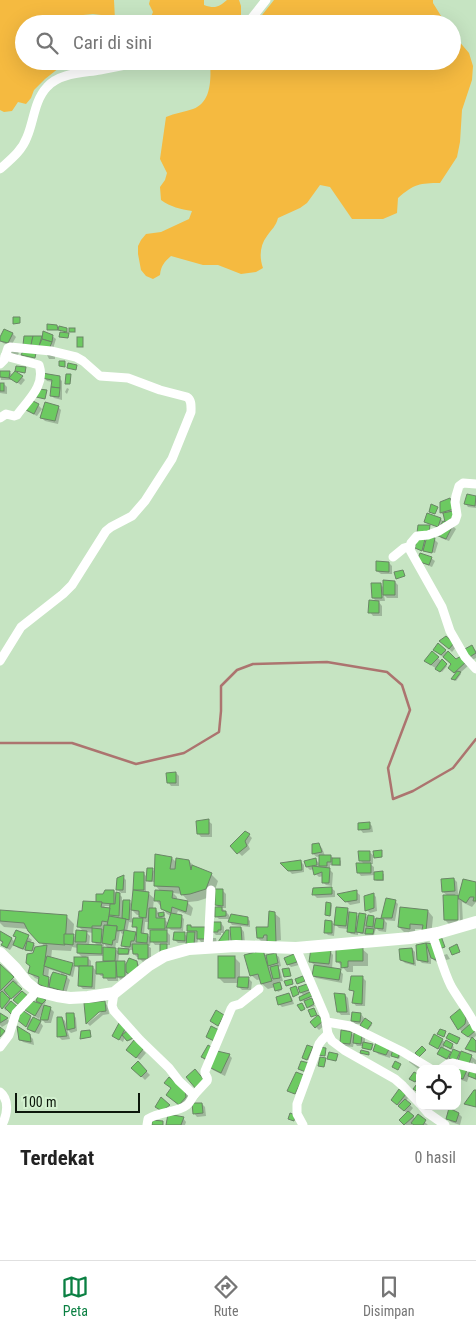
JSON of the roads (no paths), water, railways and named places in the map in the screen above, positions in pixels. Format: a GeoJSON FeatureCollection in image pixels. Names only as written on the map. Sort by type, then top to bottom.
{"type":"FeatureCollection","features":[{"type":"Feature","properties":{"kind":"street"},"geometry":{"type":"LineString","coordinates":[[254,15],[266,0]]}},
{"type":"Feature","properties":{"kind":"street"},"geometry":{"type":"LineString","coordinates":[[0,169],[24,144],[38,103],[46,88],[53,82],[70,75],[97,70]]}},
{"type":"Feature","properties":{"kind":"street"},"geometry":{"type":"LineString","coordinates":[[0,418],[6,414],[14,416],[17,414],[35,394],[39,383],[39,365],[2,360],[11,346],[76,357],[98,375],[128,378],[160,390],[187,397],[190,400],[191,408],[172,459],[145,500],[132,516],[106,531],[72,585],[21,627],[0,662]]}},
{"type":"Feature","properties":{"kind":"street"},"geometry":{"type":"LineString","coordinates":[[476,484],[464,483],[459,486],[455,502],[457,515],[455,521],[439,531],[417,536],[414,538],[411,546],[411,552],[442,607],[450,631],[465,657],[476,669]]}},
{"type":"Feature","properties":{"kind":"street"},"geometry":{"type":"LineString","coordinates":[[393,557],[404,548],[411,546]]}},
{"type":"Feature","properties":{"kind":"street"},"geometry":{"type":"LineString","coordinates":[[208,948],[211,890]]}},
{"type":"Feature","properties":{"kind":"street"},"geometry":{"type":"LineString","coordinates":[[0,953],[15,968],[26,983],[37,991],[48,995],[70,998],[88,997],[114,993],[149,964],[164,956],[189,949],[236,946],[296,948],[410,938],[476,922]]}},
{"type":"Feature","properties":{"kind":"street"},"geometry":{"type":"LineString","coordinates":[[432,934],[445,973],[476,1027]]}},
{"type":"Feature","properties":{"kind":"street"},"geometry":{"type":"LineString","coordinates":[[296,948],[325,1016],[328,1034],[335,1043],[395,1079],[416,1100]]}},
{"type":"Feature","properties":{"kind":"street"},"geometry":{"type":"LineString","coordinates":[[146,1125],[148,1119],[153,1116],[185,1107],[208,1081],[204,1071],[232,1006],[240,1004],[259,989]]}},
{"type":"Feature","properties":{"kind":"street"},"geometry":{"type":"LineString","coordinates":[[0,1047],[9,1035],[16,1013],[37,991]]}},
{"type":"Feature","properties":{"kind":"street"},"geometry":{"type":"LineString","coordinates":[[114,993],[112,1006],[114,1011],[194,1095]]}},
{"type":"Feature","properties":{"kind":"street"},"geometry":{"type":"LineString","coordinates":[[327,1022],[350,1026],[403,1052],[424,1065]]}},
{"type":"Feature","properties":{"kind":"street"},"geometry":{"type":"LineString","coordinates":[[303,1125],[297,1114],[297,1104],[319,1044],[328,1034]]}},
{"type":"Feature","properties":{"kind":"street"},"geometry":{"type":"LineString","coordinates":[[447,1065],[453,1063],[461,1065]]}},
{"type":"Feature","properties":{"kind":"street"},"geometry":{"type":"LineString","coordinates":[[461,1065],[476,1069]]}},
{"type":"Feature","properties":{"kind":"street"},"geometry":{"type":"LineString","coordinates":[[0,1092],[3,1094],[7,1106],[2,1125]]}},
{"type":"Feature","properties":{"kind":"street"},"geometry":{"type":"LineString","coordinates":[[425,1110],[445,1125]]}},
{"type":"Feature","properties":{"kind":"waterway"},"geometry":{"type":"LineString","coordinates":[[0,743],[72,743],[136,764],[184,753],[219,732],[221,686],[237,670],[253,664],[327,662],[387,672],[402,685],[410,710],[388,768],[393,799],[413,791],[453,768],[476,739]]}}]}
